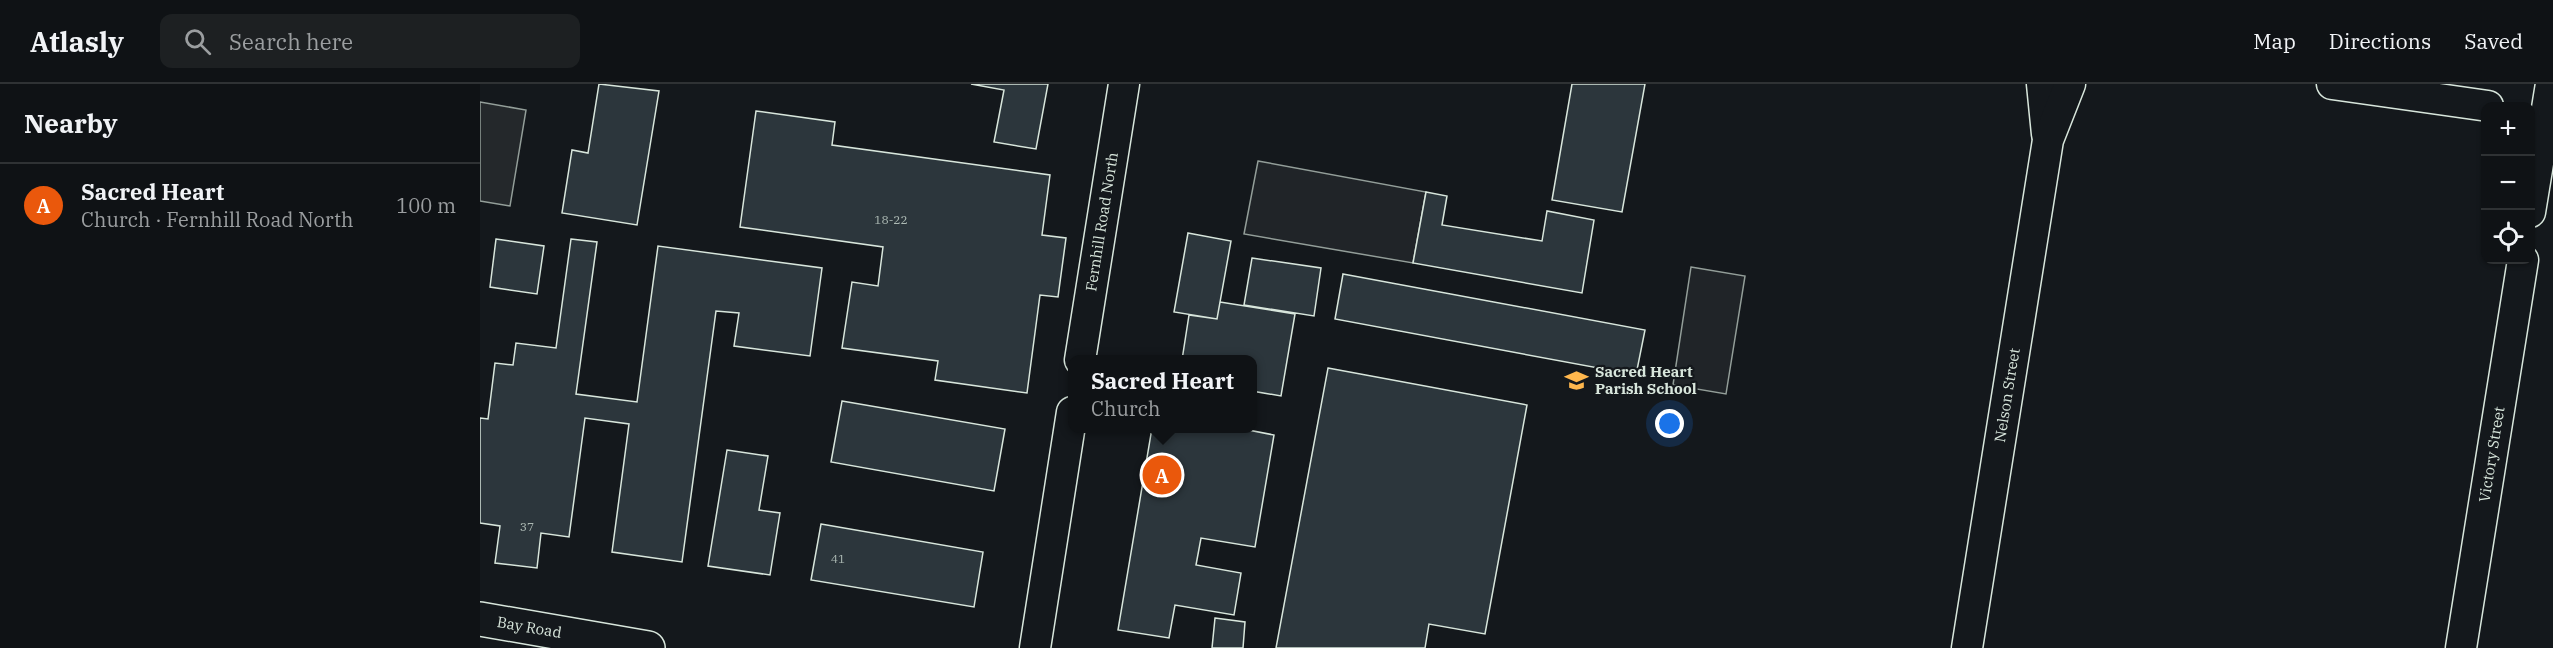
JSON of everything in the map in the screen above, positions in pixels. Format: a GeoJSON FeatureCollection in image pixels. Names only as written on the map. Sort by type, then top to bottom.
{"type":"FeatureCollection","features":[{"type":"Feature","properties":{"kind":"main road","name":"Bay Road"},"geometry":{"type":"LineString","coordinates":[[480,619],[648,648]]}},
{"type":"Feature","properties":{"kind":"street","name":"Fernhill Road North"},"geometry":{"type":"LineString","coordinates":[[1081,355],[1124,84]]}},
{"type":"Feature","properties":{"kind":"street","name":"Nelson Street"},"geometry":{"type":"LineString","coordinates":[[2042,84],[2048,140]]}},
{"type":"Feature","properties":{"kind":"street","name":"Nelson Street"},"geometry":{"type":"LineString","coordinates":[[1967,648],[2048,140],[2070,84]]}},
{"type":"Feature","properties":{"kind":"street"},"geometry":{"type":"LineString","coordinates":[[2332,84],[2481,105]]}},
{"type":"Feature","properties":{"kind":"street"},"geometry":{"type":"LineString","coordinates":[[2530,210],[2543,114],[2551,84]]}},
{"type":"Feature","properties":{"kind":"street","name":"Victory Street"},"geometry":{"type":"LineString","coordinates":[[2461,648],[2522,264]]}},
{"type":"Feature","properties":{"kind":"street"},"geometry":{"type":"LineString","coordinates":[[1035,648],[1069,433]]}},
{"type":"Feature","properties":{"kind":"shaded area"},"geometry":{"type":"Polygon","coordinates":[[[480,102],[526,110],[510,206],[480,201],[480,102]]]}},
{"type":"Feature","properties":{"kind":"shaded area"},"geometry":{"type":"Polygon","coordinates":[[[1258,161],[1426,192],[1413,263],[1244,234],[1258,161]]]}},
{"type":"Feature","properties":{"kind":"shaded area"},"geometry":{"type":"Polygon","coordinates":[[[1691,267],[1745,276],[1726,394],[1673,385],[1691,267]]]}},
{"type":"Feature","properties":{"kind":"building"},"geometry":{"type":"Polygon","coordinates":[[[599,84],[659,91],[637,225],[562,213],[572,150],[588,153],[599,84]]]}},
{"type":"Feature","properties":{"kind":"building"},"geometry":{"type":"Polygon","coordinates":[[[971,84],[1048,84],[1036,149],[994,142],[1004,90],[971,84]]]}},
{"type":"Feature","properties":{"kind":"building"},"geometry":{"type":"Polygon","coordinates":[[[1572,84],[1645,84],[1622,212],[1552,200],[1572,84]]]}},
{"type":"Feature","properties":{"kind":"building"},"geometry":{"type":"Polygon","coordinates":[[[756,111],[835,122],[832,145],[1050,175],[1042,235],[1066,238],[1058,297],[1040,295],[1027,393],[935,380],[938,361],[842,348],[852,282],[878,286],[883,247],[740,227],[756,111]]]}},
{"type":"Feature","properties":{"kind":"building"},"geometry":{"type":"Polygon","coordinates":[[[1426,192],[1447,196],[1442,225],[1542,241],[1547,211],[1594,220],[1582,293],[1413,263],[1426,192]]]}},
{"type":"Feature","properties":{"kind":"building"},"geometry":{"type":"Polygon","coordinates":[[[1188,233],[1231,241],[1217,319],[1174,312],[1188,233]]]}},
{"type":"Feature","properties":{"kind":"building"},"geometry":{"type":"Polygon","coordinates":[[[496,239],[544,246],[537,294],[490,287],[496,239]]]}},
{"type":"Feature","properties":{"kind":"building"},"geometry":{"type":"Polygon","coordinates":[[[571,239],[597,242],[576,394],[637,402],[658,246],[822,268],[810,356],[734,346],[739,313],[716,311],[682,562],[612,552],[629,424],[585,418],[569,537],[541,533],[537,568],[495,563],[500,526],[480,523],[480,418],[488,419],[495,363],[513,365],[516,343],[556,348],[571,239]]]}},
{"type":"Feature","properties":{"kind":"building"},"geometry":{"type":"Polygon","coordinates":[[[1252,258],[1321,268],[1314,316],[1244,305],[1252,258]]]}},
{"type":"Feature","properties":{"kind":"building"},"geometry":{"type":"Polygon","coordinates":[[[1343,274],[1645,330],[1636,375],[1335,319],[1343,274]]]}},
{"type":"Feature","properties":{"kind":"building"},"geometry":{"type":"Polygon","coordinates":[[[1220,302],[1295,314],[1281,396],[1257,392],[1257,355],[1183,355],[1189,315],[1217,319],[1220,302]]]}},
{"type":"Feature","properties":{"kind":"building"},"geometry":{"type":"Polygon","coordinates":[[[1328,368],[1527,405],[1485,634],[1429,624],[1425,648],[1276,648],[1328,368]]]}},
{"type":"Feature","properties":{"kind":"building"},"geometry":{"type":"Polygon","coordinates":[[[842,401],[1005,429],[994,491],[831,462],[842,401]]]}},
{"type":"Feature","properties":{"kind":"building"},"geometry":{"type":"Polygon","coordinates":[[[1257,432],[1274,435],[1255,547],[1201,538],[1196,565],[1241,573],[1234,615],[1175,605],[1169,638],[1118,630],[1151,433],[1257,432]]]}},
{"type":"Feature","properties":{"kind":"building"},"geometry":{"type":"Polygon","coordinates":[[[727,450],[768,456],[759,510],[780,513],[770,575],[708,566],[727,450]]]}},
{"type":"Feature","properties":{"kind":"building"},"geometry":{"type":"Polygon","coordinates":[[[821,524],[983,552],[974,607],[811,580],[821,524]]]}},
{"type":"Feature","properties":{"kind":"building"},"geometry":{"type":"Polygon","coordinates":[[[1215,618],[1245,622],[1243,648],[1212,648],[1215,618]]]}},
{"type":"Feature","properties":{"kind":"place","name":"Sacred Heart Parish School"},"geometry":{"type":"Point","coordinates":[1577,381]}},
{"type":"Feature","properties":{"kind":"place","name":"Sacred Heart"},"geometry":{"type":"Point","coordinates":[1162,475]}}]}
